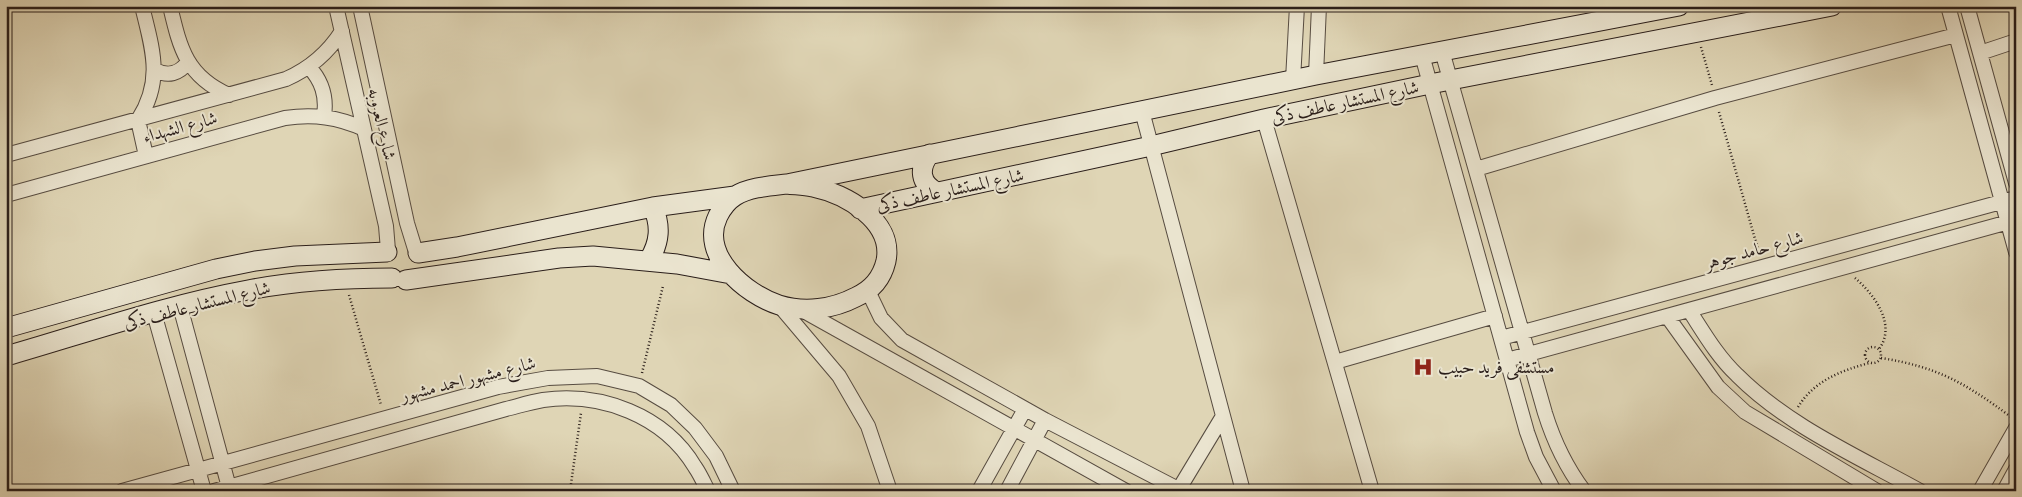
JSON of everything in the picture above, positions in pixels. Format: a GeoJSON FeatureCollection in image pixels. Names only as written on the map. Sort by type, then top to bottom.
{"type":"FeatureCollection","features":[{"type":"Feature","properties":{"kind":"street"},"geometry":{"type":"LineString","coordinates":[[142,6],[154,56],[155,70],[151,96],[138,120],[146,156]]}},
{"type":"Feature","properties":{"kind":"street"},"geometry":{"type":"LineString","coordinates":[[170,6],[178,37],[188,62],[206,82],[229,95]]}},
{"type":"Feature","properties":{"kind":"street","name":"شارع العروبه"},"geometry":{"type":"LineString","coordinates":[[336,6],[384,219],[388,251]]}},
{"type":"Feature","properties":{"kind":"street","name":"شارع العروبه"},"geometry":{"type":"LineString","coordinates":[[360,6],[406,214],[416,251]]}},
{"type":"Feature","properties":{"kind":"street"},"geometry":{"type":"LineString","coordinates":[[1293,80],[1297,6]]}},
{"type":"Feature","properties":{"kind":"street"},"geometry":{"type":"LineString","coordinates":[[1316,75],[1319,6]]}},
{"type":"Feature","properties":{"kind":"street","name":"شارع المستشار عاطف ذكى"},"geometry":{"type":"LineString","coordinates":[[787,184],[1316,75],[1679,6]]}},
{"type":"Feature","properties":{"kind":"street","name":"شارع المستشار عاطف ذكى"},"geometry":{"type":"LineString","coordinates":[[860,209],[1430,84],[1832,6]]}},
{"type":"Feature","properties":{"kind":"street"},"geometry":{"type":"LineString","coordinates":[[1948,6],[2002,202],[2012,221],[2016,252]]}},
{"type":"Feature","properties":{"kind":"street"},"geometry":{"type":"LineString","coordinates":[[1967,6],[2016,183]]}},
{"type":"Feature","properties":{"kind":"street","name":"شارع الشهداء"},"geometry":{"type":"LineString","coordinates":[[6,155],[286,79],[309,68],[328,51],[342,30]]}},
{"type":"Feature","properties":{"kind":"street"},"geometry":{"type":"LineString","coordinates":[[1476,169],[1715,98],[1956,35]]}},
{"type":"Feature","properties":{"kind":"street"},"geometry":{"type":"LineString","coordinates":[[1980,52],[2016,41]]}},
{"type":"Feature","properties":{"kind":"street"},"geometry":{"type":"LineString","coordinates":[[1442,51],[1552,436],[1562,458],[1584,491]]}},
{"type":"Feature","properties":{"kind":"street"},"geometry":{"type":"LineString","coordinates":[[1422,55],[1536,457],[1554,491]]}},
{"type":"Feature","properties":{"kind":"street"},"geometry":{"type":"LineString","coordinates":[[155,70],[161,74],[169,74],[183,68],[188,62]]}},
{"type":"Feature","properties":{"kind":"street"},"geometry":{"type":"LineString","coordinates":[[309,68],[320,81],[323,90],[324,116]]}},
{"type":"Feature","properties":{"kind":"street"},"geometry":{"type":"LineString","coordinates":[[1142,111],[1244,491]]}},
{"type":"Feature","properties":{"kind":"street","name":"شارع الشهداء"},"geometry":{"type":"LineString","coordinates":[[6,195],[285,118],[324,116],[346,121],[364,129]]}},
{"type":"Feature","properties":{"kind":"street"},"geometry":{"type":"LineString","coordinates":[[1264,119],[1372,491]]}},
{"type":"Feature","properties":{"kind":"street"},"geometry":{"type":"LineString","coordinates":[[930,154],[922,167],[922,176],[925,183],[937,192]]}},
{"type":"Feature","properties":{"kind":"street"},"geometry":{"type":"LineString","coordinates":[[416,251],[420,258],[419,270],[416,274],[399,279],[384,266],[388,251],[401,244],[416,251],[457,247],[653,206],[735,196],[761,187],[787,184],[813,187],[838,196],[872,217],[881,228],[886,241],[887,255],[884,269],[877,282],[868,291],[837,305],[818,309],[799,309],[779,305],[745,288],[731,274],[720,258],[714,241],[714,224],[722,207],[735,196]]}},
{"type":"Feature","properties":{"kind":"street","name":"شارع حامد جوهر"},"geometry":{"type":"LineString","coordinates":[[1501,338],[2016,198]]}},
{"type":"Feature","properties":{"kind":"street"},"geometry":{"type":"LineString","coordinates":[[650,260],[658,240],[659,228],[653,206]]}},
{"type":"Feature","properties":{"kind":"street"},"geometry":{"type":"LineString","coordinates":[[384,219],[396,222],[406,214]]}},
{"type":"Feature","properties":{"kind":"street"},"geometry":{"type":"LineString","coordinates":[[1508,360],[2012,221]]}},
{"type":"Feature","properties":{"kind":"street","name":"شارع المستشار عاطف ذكى"},"geometry":{"type":"LineString","coordinates":[[6,328],[248,262],[295,256],[388,251]]}},
{"type":"Feature","properties":{"kind":"street","name":"شارع المستشار عاطف ذكى"},"geometry":{"type":"LineString","coordinates":[[6,356],[180,306],[247,290],[344,279],[399,279],[576,256],[611,256],[650,260],[731,274]]}},
{"type":"Feature","properties":{"kind":"street"},"geometry":{"type":"LineString","coordinates":[[868,291],[881,318],[902,340],[1045,420],[1181,490],[1223,416]]}},
{"type":"Feature","properties":{"kind":"street"},"geometry":{"type":"LineString","coordinates":[[779,305],[839,376],[868,426],[890,491]]}},
{"type":"Feature","properties":{"kind":"street"},"geometry":{"type":"LineString","coordinates":[[180,306],[230,489]]}},
{"type":"Feature","properties":{"kind":"street"},"geometry":{"type":"LineString","coordinates":[[799,309],[1126,491]]}},
{"type":"Feature","properties":{"kind":"street"},"geometry":{"type":"LineString","coordinates":[[1689,310],[1712,346],[1736,374],[1763,399],[1791,419],[1920,491]]}},
{"type":"Feature","properties":{"kind":"street"},"geometry":{"type":"LineString","coordinates":[[154,314],[204,491]]}},
{"type":"Feature","properties":{"kind":"street"},"geometry":{"type":"LineString","coordinates":[[1335,362],[1495,316]]}},
{"type":"Feature","properties":{"kind":"street"},"geometry":{"type":"LineString","coordinates":[[1667,316],[1718,387],[1745,412],[1877,491]]}},
{"type":"Feature","properties":{"kind":"street"},"geometry":{"type":"LineString","coordinates":[[890,358],[890,348],[897,341],[902,340]]}},
{"type":"Feature","properties":{"kind":"street","name":"شارع مشهور احمد مشهور"},"geometry":{"type":"LineString","coordinates":[[122,491],[498,387],[548,378],[597,376],[639,386],[671,404],[695,428],[716,456],[732,491]]}},
{"type":"Feature","properties":{"kind":"street"},"geometry":{"type":"LineString","coordinates":[[214,491],[230,489],[506,409],[544,400],[583,399],[617,405],[649,420],[676,442],[695,466],[708,491]]}},
{"type":"Feature","properties":{"kind":"street"},"geometry":{"type":"LineString","coordinates":[[979,491],[1025,409]]}},
{"type":"Feature","properties":{"kind":"street"},"geometry":{"type":"LineString","coordinates":[[1007,491],[1045,420]]}},
{"type":"Feature","properties":{"kind":"street"},"geometry":{"type":"LineString","coordinates":[[1980,491],[2016,428]]}},
{"type":"Feature","properties":{"kind":"street"},"geometry":{"type":"LineString","coordinates":[[2004,491],[2016,469]]}},
{"type":"Feature","properties":{"kind":"path"},"geometry":{"type":"LineString","coordinates":[[1697,32],[1762,267]]}},
{"type":"Feature","properties":{"kind":"path"},"geometry":{"type":"LineString","coordinates":[[1843,268],[1868,290],[1878,304],[1886,330],[1883,344],[1879,350],[1881,358]]}},
{"type":"Feature","properties":{"kind":"path"},"geometry":{"type":"LineString","coordinates":[[344,279],[385,418]]}},
{"type":"Feature","properties":{"kind":"path"},"geometry":{"type":"LineString","coordinates":[[639,386],[663,286]]}},
{"type":"Feature","properties":{"kind":"path"},"geometry":{"type":"LineString","coordinates":[[1869,363],[1864,355],[1866,351],[1873,347],[1879,350]]}},
{"type":"Feature","properties":{"kind":"path"},"geometry":{"type":"LineString","coordinates":[[1791,419],[1807,394],[1818,384],[1839,373],[1869,363],[1877,363],[1881,358]]}},
{"type":"Feature","properties":{"kind":"path"},"geometry":{"type":"LineString","coordinates":[[1881,358],[1926,367],[1948,376],[1968,387],[2016,421]]}},
{"type":"Feature","properties":{"kind":"path"},"geometry":{"type":"LineString","coordinates":[[570,491],[583,399]]}},
{"type":"Feature","properties":{"kind":"place","name":"مستشفى فريد حبيب"},"geometry":{"type":"Point","coordinates":[1423,367]}}]}
